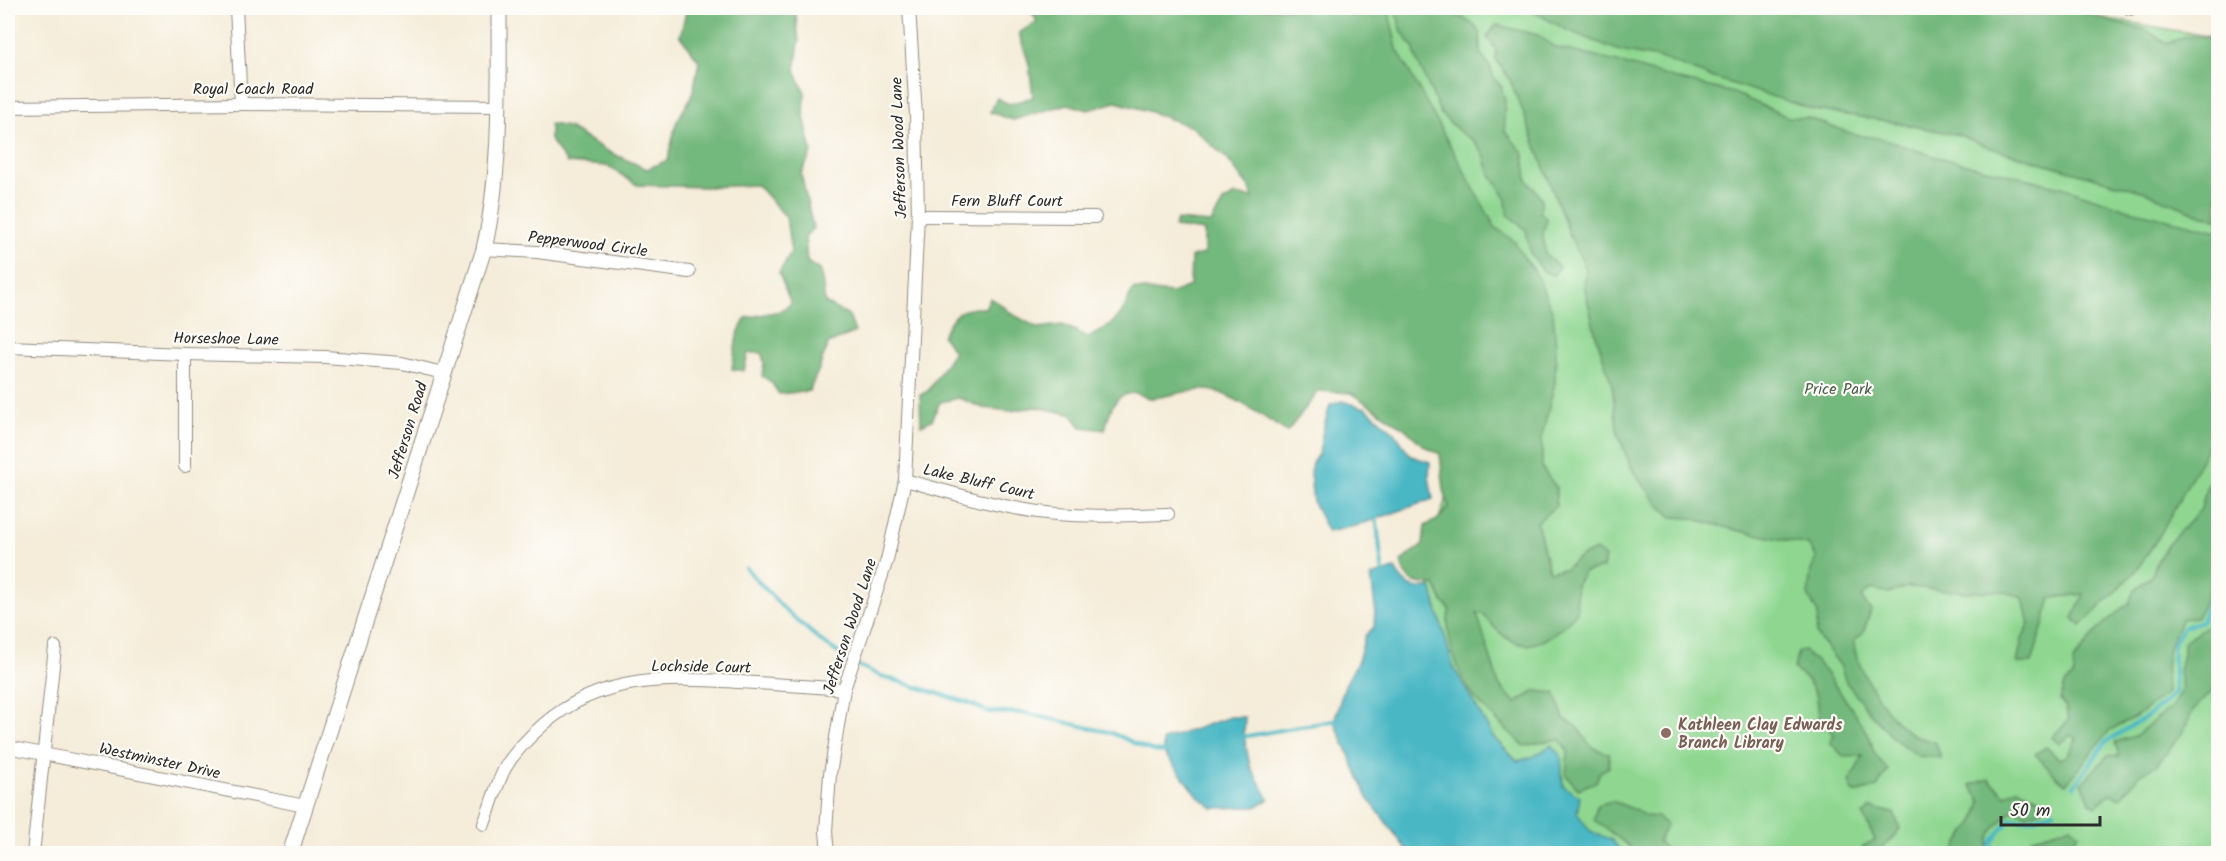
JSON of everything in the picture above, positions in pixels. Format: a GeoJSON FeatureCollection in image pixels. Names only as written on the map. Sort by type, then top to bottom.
{"type":"FeatureCollection","features":[{"type":"Feature","properties":{"kind":"street"},"geometry":{"type":"LineString","coordinates":[[236,8],[241,104]]}},
{"type":"Feature","properties":{"kind":"street","name":"Jefferson Road"},"geometry":{"type":"LineString","coordinates":[[290,854],[484,249],[492,210],[499,106],[499,8]]}},
{"type":"Feature","properties":{"kind":"street","name":"Jefferson Wood Lane"},"geometry":{"type":"LineString","coordinates":[[909,8],[916,115],[918,216],[913,323]]}},
{"type":"Feature","properties":{"kind":"street","name":"Royal Coach Road"},"geometry":{"type":"LineString","coordinates":[[8,108],[241,104],[499,106]]}},
{"type":"Feature","properties":{"kind":"street","name":"Fern Bluff Court"},"geometry":{"type":"LineString","coordinates":[[918,216],[1095,217]]}},
{"type":"Feature","properties":{"kind":"street","name":"Pepperwood Circle"},"geometry":{"type":"LineString","coordinates":[[484,249],[537,252],[689,272]]}},
{"type":"Feature","properties":{"kind":"street","name":"Lake Bluff Court"},"geometry":{"type":"LineString","coordinates":[[913,323],[904,480],[1002,506],[1041,513],[1168,514]]}},
{"type":"Feature","properties":{"kind":"street","name":"Horseshoe Lane"},"geometry":{"type":"LineString","coordinates":[[8,347],[325,357],[402,363],[443,374]]}},
{"type":"Feature","properties":{"kind":"street"},"geometry":{"type":"LineString","coordinates":[[185,354],[185,466]]}},
{"type":"Feature","properties":{"kind":"street","name":"Jefferson Wood Lane"},"geometry":{"type":"LineString","coordinates":[[828,854],[826,831],[830,774],[844,689],[887,560],[904,480]]}},
{"type":"Feature","properties":{"kind":"street"},"geometry":{"type":"LineString","coordinates":[[33,854],[55,647]]}},
{"type":"Feature","properties":{"kind":"street","name":"Lochside Court"},"geometry":{"type":"LineString","coordinates":[[484,824],[505,769],[528,738],[558,712],[594,693],[634,682],[656,680],[844,689]]}},
{"type":"Feature","properties":{"kind":"street","name":"Westminster Drive"},"geometry":{"type":"LineString","coordinates":[[8,747],[305,806]]}},
{"type":"Feature","properties":{"kind":"green space"},"geometry":{"type":"Polygon","coordinates":[[[687,8],[795,8],[799,42],[795,70],[805,93],[804,117],[812,152],[801,174],[813,228],[805,237],[807,262],[821,271],[825,303],[849,316],[855,332],[828,344],[809,391],[779,394],[771,382],[762,376],[764,364],[762,353],[748,353],[744,371],[732,369],[737,335],[746,318],[780,311],[791,304],[779,273],[791,252],[786,217],[757,185],[706,187],[637,185],[608,166],[567,163],[550,140],[550,124],[567,127],[609,152],[647,169],[668,160],[676,123],[690,99],[699,61],[680,36],[687,8]]]}},
{"type":"Feature","properties":{"kind":"green space"},"geometry":{"type":"Polygon","coordinates":[[[1029,8],[1388,8],[1397,49],[1495,227],[1515,242],[1534,270],[1553,313],[1556,347],[1555,383],[1542,435],[1542,468],[1556,487],[1556,506],[1537,522],[1549,571],[1565,569],[1580,557],[1596,550],[1605,557],[1603,568],[1584,572],[1576,585],[1577,612],[1553,635],[1541,641],[1519,644],[1495,629],[1483,614],[1477,614],[1499,685],[1516,703],[1535,691],[1555,693],[1564,719],[1577,726],[1591,747],[1609,754],[1609,767],[1600,772],[1596,782],[1578,789],[1566,775],[1568,751],[1559,739],[1524,746],[1485,709],[1468,688],[1450,642],[1448,619],[1450,609],[1443,602],[1435,585],[1416,583],[1408,578],[1401,561],[1423,545],[1425,526],[1437,520],[1449,507],[1444,490],[1440,454],[1424,446],[1404,428],[1351,393],[1319,391],[1287,432],[1232,398],[1206,390],[1150,398],[1135,393],[1126,394],[1120,397],[1113,406],[1105,430],[1081,427],[1071,414],[1036,407],[1010,411],[983,408],[959,398],[940,402],[932,420],[921,425],[920,395],[928,391],[954,351],[942,336],[953,317],[958,313],[968,309],[985,308],[990,298],[1012,314],[1038,328],[1063,325],[1088,337],[1116,319],[1125,307],[1133,289],[1172,293],[1190,286],[1191,257],[1204,254],[1204,231],[1174,227],[1177,220],[1211,223],[1223,202],[1235,195],[1253,198],[1250,189],[1228,160],[1192,127],[1145,110],[1116,102],[1088,110],[1068,104],[1013,120],[990,112],[997,98],[1009,104],[1033,97],[1029,64],[1019,33],[1037,21],[1029,8]]]}},
{"type":"Feature","properties":{"kind":"green space","name":"Price Park"},"geometry":{"type":"Polygon","coordinates":[[[1217,8],[2047,8],[2218,38],[2218,853],[1622,854],[1614,843],[1589,830],[1575,812],[1570,801],[1561,779],[1552,745],[1533,757],[1517,761],[1493,737],[1453,666],[1431,587],[1435,529],[1463,454],[1217,8]]]}},
{"type":"Feature","properties":{"kind":"green space"},"geometry":{"type":"Polygon","coordinates":[[[1399,8],[1432,9],[1454,14],[1472,24],[1480,32],[1480,53],[1491,68],[1494,79],[1501,86],[1505,100],[1505,131],[1524,154],[1527,180],[1542,199],[1540,212],[1547,219],[1543,233],[1545,254],[1559,267],[1554,275],[1543,271],[1530,253],[1526,230],[1507,214],[1506,198],[1489,172],[1484,155],[1473,140],[1461,133],[1441,114],[1413,47],[1402,32],[1396,12],[1399,8]]]}},
{"type":"Feature","properties":{"kind":"green space"},"geometry":{"type":"Polygon","coordinates":[[[1518,8],[2072,8],[2111,22],[2147,30],[2167,44],[2185,36],[2218,38],[2218,218],[2203,216],[2145,192],[1991,148],[1959,135],[1814,110],[1663,59],[1620,51],[1569,31],[1530,10],[1518,8]]]}},
{"type":"Feature","properties":{"kind":"green space"},"geometry":{"type":"Polygon","coordinates":[[[1496,25],[1538,35],[1554,47],[1734,93],[1788,117],[1808,118],[1856,135],[1884,139],[1933,156],[2065,188],[2126,209],[2218,231],[2218,415],[2215,430],[2158,538],[2135,572],[2081,626],[2073,618],[2084,594],[2051,598],[2032,663],[2017,663],[2022,639],[2029,625],[2023,598],[2002,591],[1968,592],[1908,587],[1889,593],[1871,589],[1861,598],[1871,610],[1863,633],[1854,641],[1866,677],[1892,716],[1909,732],[1936,743],[1941,758],[1919,756],[1895,740],[1846,682],[1840,665],[1816,634],[1818,614],[1808,595],[1811,570],[1817,558],[1808,545],[1690,518],[1672,517],[1658,504],[1633,471],[1618,435],[1612,385],[1595,332],[1584,286],[1586,269],[1570,236],[1510,80],[1496,60],[1496,49],[1487,37],[1496,25]]]}},
{"type":"Feature","properties":{"kind":"green space"},"geometry":{"type":"Polygon","coordinates":[[[2218,460],[2218,541],[2211,581],[2197,617],[2181,619],[2171,642],[2167,661],[2167,693],[2135,717],[2110,730],[2066,784],[2053,774],[2035,754],[2046,747],[2059,759],[2067,756],[2077,739],[2070,735],[2059,744],[2052,737],[2069,720],[2065,706],[2060,700],[2065,684],[2074,675],[2073,661],[2100,627],[2129,603],[2134,591],[2152,575],[2157,561],[2169,543],[2201,509],[2206,489],[2218,460]]]}},
{"type":"Feature","properties":{"kind":"green space"},"geometry":{"type":"Polygon","coordinates":[[[2218,586],[2218,667],[2215,688],[2194,709],[2182,733],[2157,765],[2140,774],[2121,798],[2110,794],[2096,806],[2090,802],[2082,783],[2108,755],[2119,756],[2115,742],[2135,736],[2172,706],[2182,689],[2179,671],[2183,642],[2210,623],[2218,586]]]}},
{"type":"Feature","properties":{"kind":"green space"},"geometry":{"type":"Polygon","coordinates":[[[1805,650],[1809,657],[1823,669],[1850,706],[1870,738],[1874,753],[1888,770],[1877,787],[1854,793],[1849,782],[1863,756],[1844,757],[1830,742],[1834,735],[1819,718],[1817,697],[1808,681],[1794,669],[1798,651],[1805,650]]]}},
{"type":"Feature","properties":{"kind":"green space"},"geometry":{"type":"Polygon","coordinates":[[[1989,779],[2005,795],[2018,788],[2044,801],[2042,810],[2027,815],[2012,810],[1991,834],[1988,853],[1954,853],[1975,820],[1981,801],[1970,785],[1989,779]]]}},
{"type":"Feature","properties":{"kind":"green space"},"geometry":{"type":"Polygon","coordinates":[[[1612,801],[1645,816],[1657,817],[1667,825],[1658,841],[1669,853],[1630,853],[1629,846],[1594,820],[1597,805],[1612,801]]]}},
{"type":"Feature","properties":{"kind":"green space"},"geometry":{"type":"Polygon","coordinates":[[[1871,808],[1894,813],[1900,829],[1879,853],[1859,853],[1865,845],[1875,840],[1863,815],[1871,808]]]}},
{"type":"Feature","properties":{"kind":"green space"},"geometry":{"type":"Polygon","coordinates":[[[2071,826],[2079,833],[2065,853],[2015,853],[2034,837],[2071,826]]]}},
{"type":"Feature","properties":{"kind":"water"},"geometry":{"type":"Polygon","coordinates":[[[1342,401],[1366,408],[1394,432],[1411,456],[1430,462],[1429,477],[1433,499],[1356,526],[1328,532],[1313,503],[1310,473],[1312,463],[1319,453],[1330,405],[1342,401]]]}},
{"type":"Feature","properties":{"kind":"water"},"geometry":{"type":"Polygon","coordinates":[[[1395,569],[1410,586],[1431,587],[1453,666],[1493,737],[1517,761],[1533,757],[1552,745],[1561,755],[1563,786],[1580,797],[1577,813],[1590,831],[1612,840],[1622,853],[1409,853],[1368,798],[1334,721],[1345,685],[1358,661],[1365,636],[1374,627],[1375,608],[1371,576],[1395,569]]]}},
{"type":"Feature","properties":{"kind":"water"},"geometry":{"type":"Polygon","coordinates":[[[1230,717],[1245,717],[1244,736],[1250,766],[1269,799],[1256,807],[1213,808],[1200,798],[1163,752],[1163,740],[1230,717]]]}},
{"type":"Feature","properties":{"kind":"waterway"},"geometry":{"type":"LineString","coordinates":[[1376,515],[1383,576]]}},
{"type":"Feature","properties":{"kind":"waterway"},"geometry":{"type":"LineString","coordinates":[[746,568],[784,609],[821,641],[853,663],[881,676],[969,703],[988,712],[1026,713],[1108,732],[1151,750],[1167,751]]}},
{"type":"Feature","properties":{"kind":"waterway"},"geometry":{"type":"LineString","coordinates":[[2074,786],[2106,742],[2149,715],[2175,693],[2173,644],[2184,627],[2202,621],[2218,568]]}},
{"type":"Feature","properties":{"kind":"waterway"},"geometry":{"type":"LineString","coordinates":[[1242,737],[1338,720]]}},
{"type":"Feature","properties":{"kind":"waterway"},"geometry":{"type":"LineString","coordinates":[[1993,854],[1991,843],[2010,819],[2031,819],[2054,811]]}},
{"type":"Feature","properties":{"kind":"place","name":"Kathleen Clay Edwards Branch Library"},"geometry":{"type":"Point","coordinates":[1666,733]}}]}
